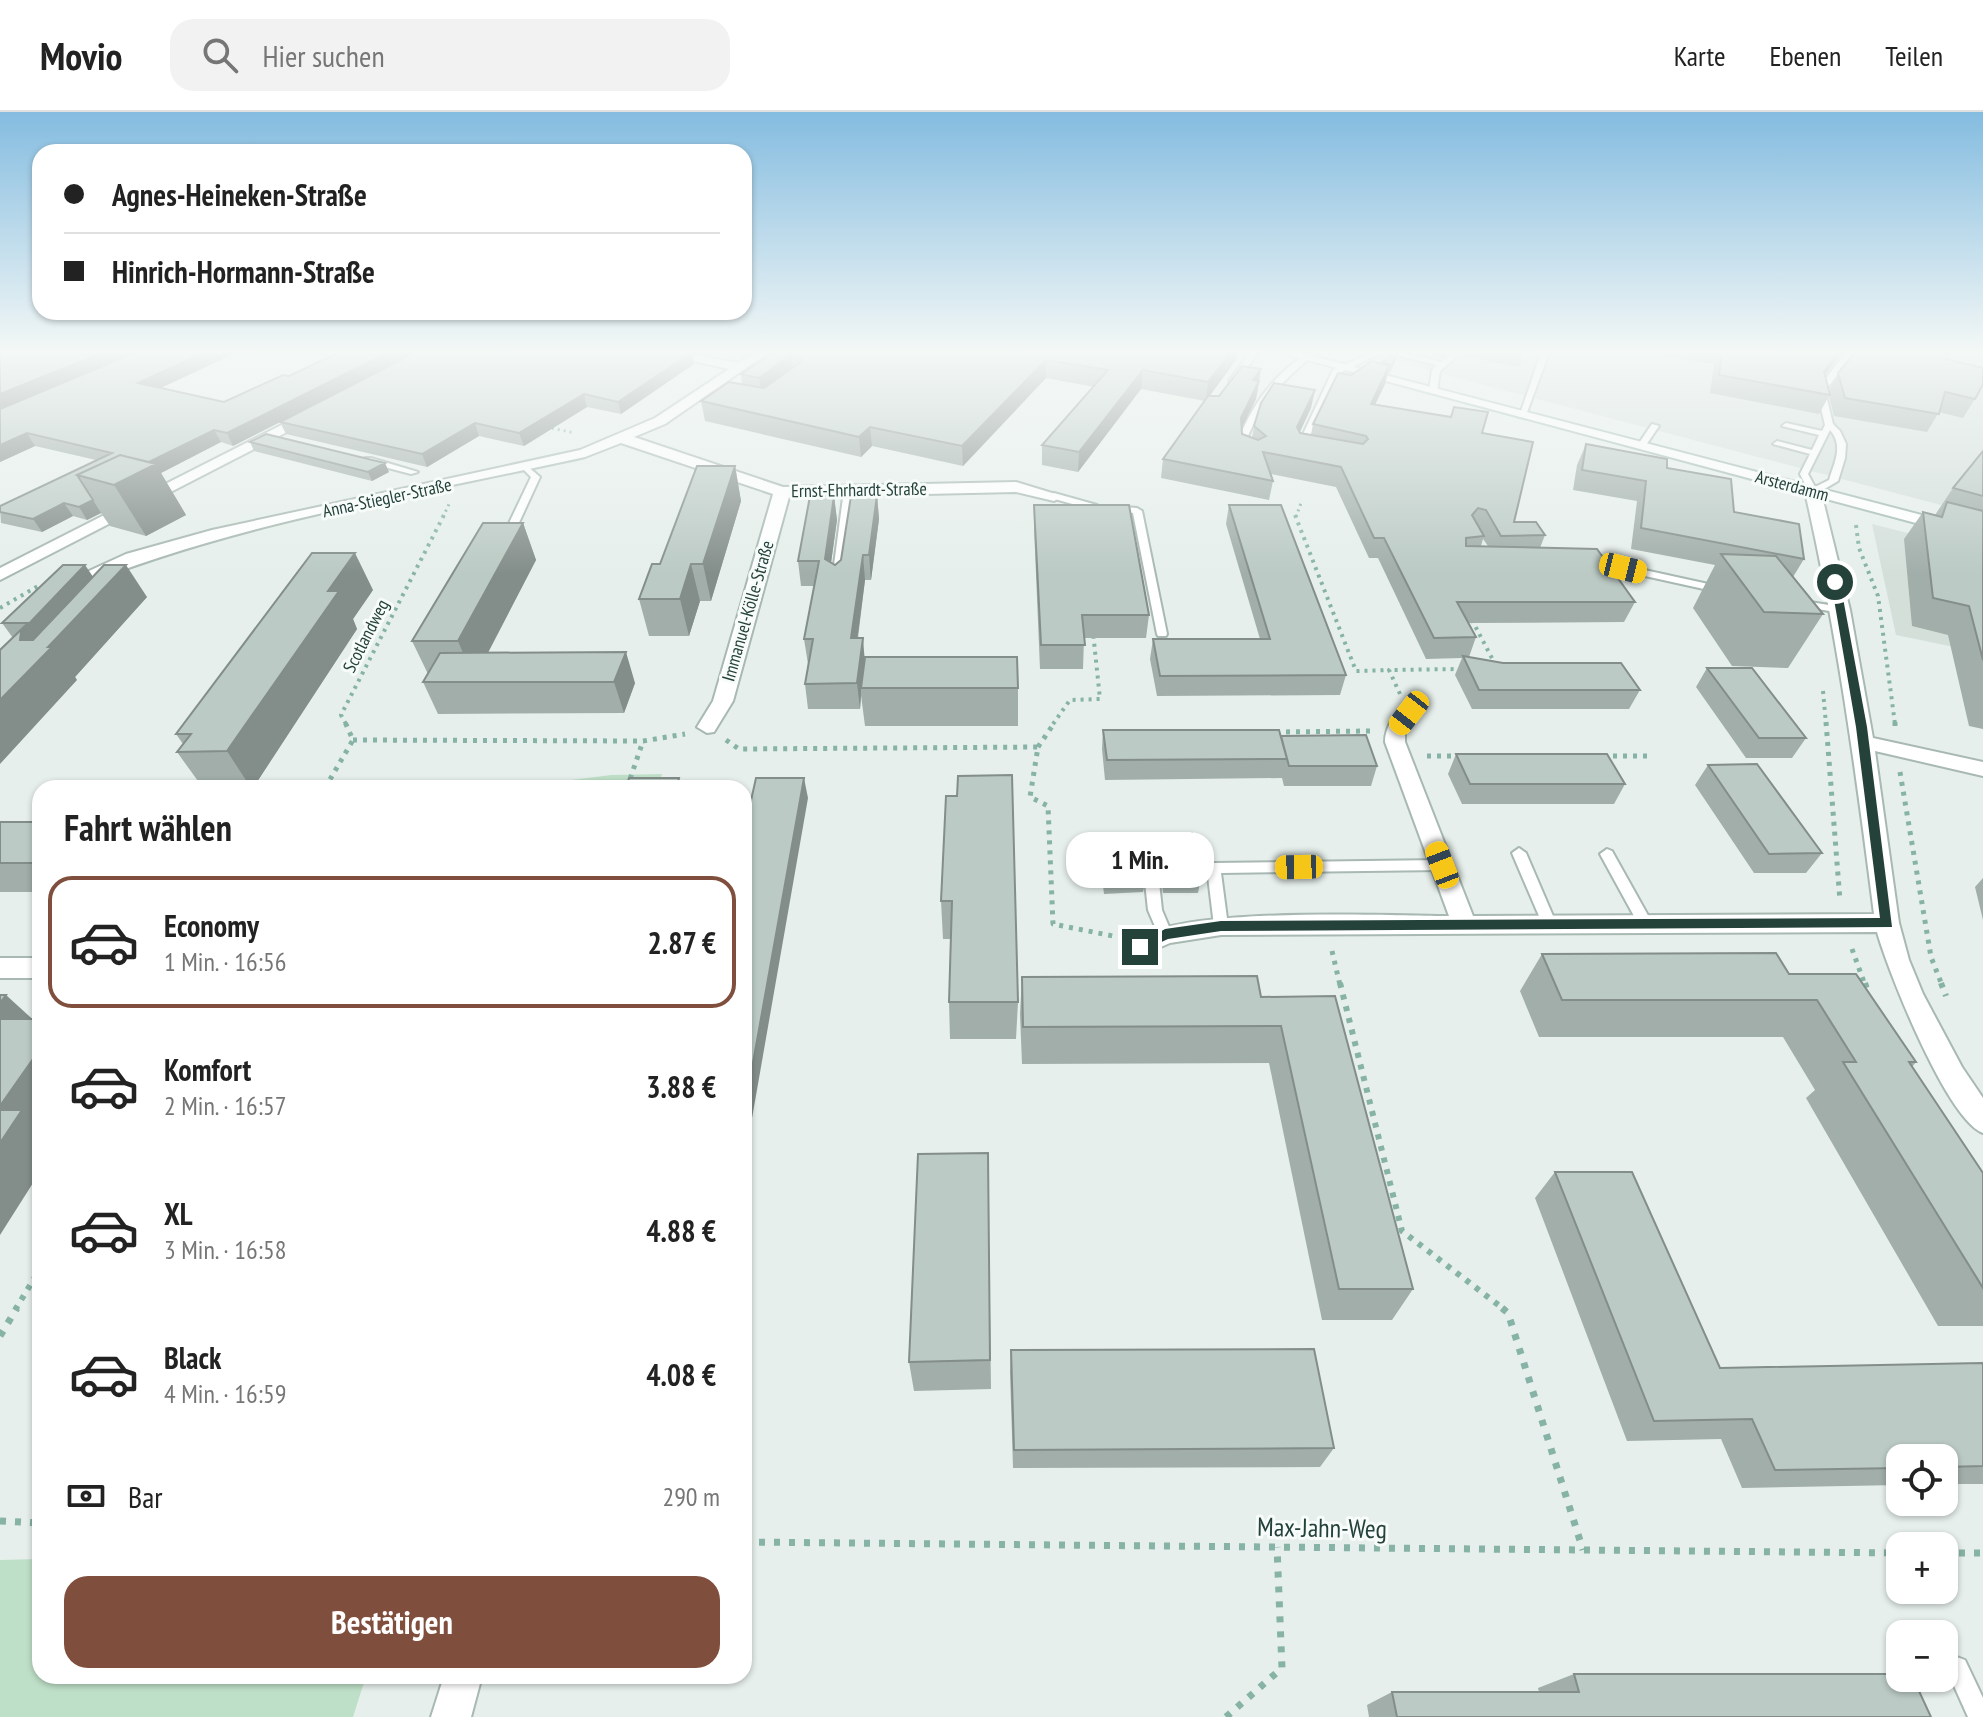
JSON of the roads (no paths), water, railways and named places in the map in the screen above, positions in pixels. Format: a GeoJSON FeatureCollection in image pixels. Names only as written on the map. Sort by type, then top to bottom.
{"type":"FeatureCollection","features":[{"type":"Feature","properties":{"kind":"street"},"geometry":{"type":"LineString","coordinates":[[0,575],[232,454],[275,438],[296,425]]}},
{"type":"Feature","properties":{"kind":"street","name":"Anna-Stiegler-Straße"},"geometry":{"type":"LineString","coordinates":[[49,595],[218,534],[526,468],[624,439],[648,425]]}},
{"type":"Feature","properties":{"kind":"street","name":"Arsterdamm"},"geometry":{"type":"LineString","coordinates":[[1560,425],[1983,536]]}},
{"type":"Feature","properties":{"kind":"street","name":"Ernst-Ehrhardt-Straße"},"geometry":{"type":"LineString","coordinates":[[624,439],[782,492],[1016,487],[1054,496]]}},
{"type":"Feature","properties":{"kind":"street","name":"Immanuel-Kölle-Straße"},"geometry":{"type":"LineString","coordinates":[[707,727],[723,701],[782,492]]}},
{"type":"Feature","properties":{"kind":"street"},"geometry":{"type":"LineString","coordinates":[[1813,492],[1841,610],[1863,742],[1887,923],[1910,994],[1952,1075],[1983,1121]]}},
{"type":"Feature","properties":{"kind":"street"},"geometry":{"type":"LineString","coordinates":[[1409,713],[1395,731],[1400,756],[1464,923]]}},
{"type":"Feature","properties":{"kind":"street"},"geometry":{"type":"LineString","coordinates":[[1863,742],[1983,769]]}},
{"type":"Feature","properties":{"kind":"street"},"geometry":{"type":"LineString","coordinates":[[1140,947],[1165,934],[1221,926],[1887,923]]}},
{"type":"Feature","properties":{"kind":"street"},"geometry":{"type":"LineString","coordinates":[[0,968],[32,968]]}},
{"type":"Feature","properties":{"kind":"street"},"geometry":{"type":"LineString","coordinates":[[451,1717],[461,1684]]}},
{"type":"Feature","properties":{"kind":"lane"},"geometry":{"type":"LineString","coordinates":[[1249,425],[1245,431],[1243,448],[1256,454]]}},
{"type":"Feature","properties":{"kind":"lane"},"geometry":{"type":"LineString","coordinates":[[1311,425],[1300,447],[1314,450]]}},
{"type":"Feature","properties":{"kind":"lane"},"geometry":{"type":"LineString","coordinates":[[1786,426],[1827,430],[1840,432],[1844,443],[1833,481],[1813,492],[1804,474],[1827,430],[1826,425]]}},
{"type":"Feature","properties":{"kind":"lane"},"geometry":{"type":"LineString","coordinates":[[1641,446],[1655,426]]}},
{"type":"Feature","properties":{"kind":"lane"},"geometry":{"type":"LineString","coordinates":[[1827,430],[1842,427]]}},
{"type":"Feature","properties":{"kind":"lane"},"geometry":{"type":"LineString","coordinates":[[1777,444],[1815,453]]}},
{"type":"Feature","properties":{"kind":"lane"},"geometry":{"type":"LineString","coordinates":[[356,457],[414,472]]}},
{"type":"Feature","properties":{"kind":"lane"},"geometry":{"type":"LineString","coordinates":[[501,551],[536,477],[526,468]]}},
{"type":"Feature","properties":{"kind":"lane"},"geometry":{"type":"LineString","coordinates":[[836,584],[849,490]]}},
{"type":"Feature","properties":{"kind":"lane"},"geometry":{"type":"LineString","coordinates":[[1054,496],[1080,506],[1137,511],[1162,634]]}},
{"type":"Feature","properties":{"kind":"lane"},"geometry":{"type":"LineString","coordinates":[[1580,561],[1595,561],[1739,593]]}},
{"type":"Feature","properties":{"kind":"lane"},"geometry":{"type":"LineString","coordinates":[[1782,600],[1841,610]]}},
{"type":"Feature","properties":{"kind":"lane"},"geometry":{"type":"LineString","coordinates":[[1148,845],[1155,910],[1165,934]]}},
{"type":"Feature","properties":{"kind":"lane"},"geometry":{"type":"LineString","coordinates":[[1519,853],[1549,923]]}},
{"type":"Feature","properties":{"kind":"lane"},"geometry":{"type":"LineString","coordinates":[[1607,854],[1645,923]]}},
{"type":"Feature","properties":{"kind":"lane"},"geometry":{"type":"LineString","coordinates":[[1221,926],[1214,868],[1442,865]]}},
{"type":"Feature","properties":{"kind":"lane"},"geometry":{"type":"LineString","coordinates":[[1958,1670],[1980,1717]]}}]}
